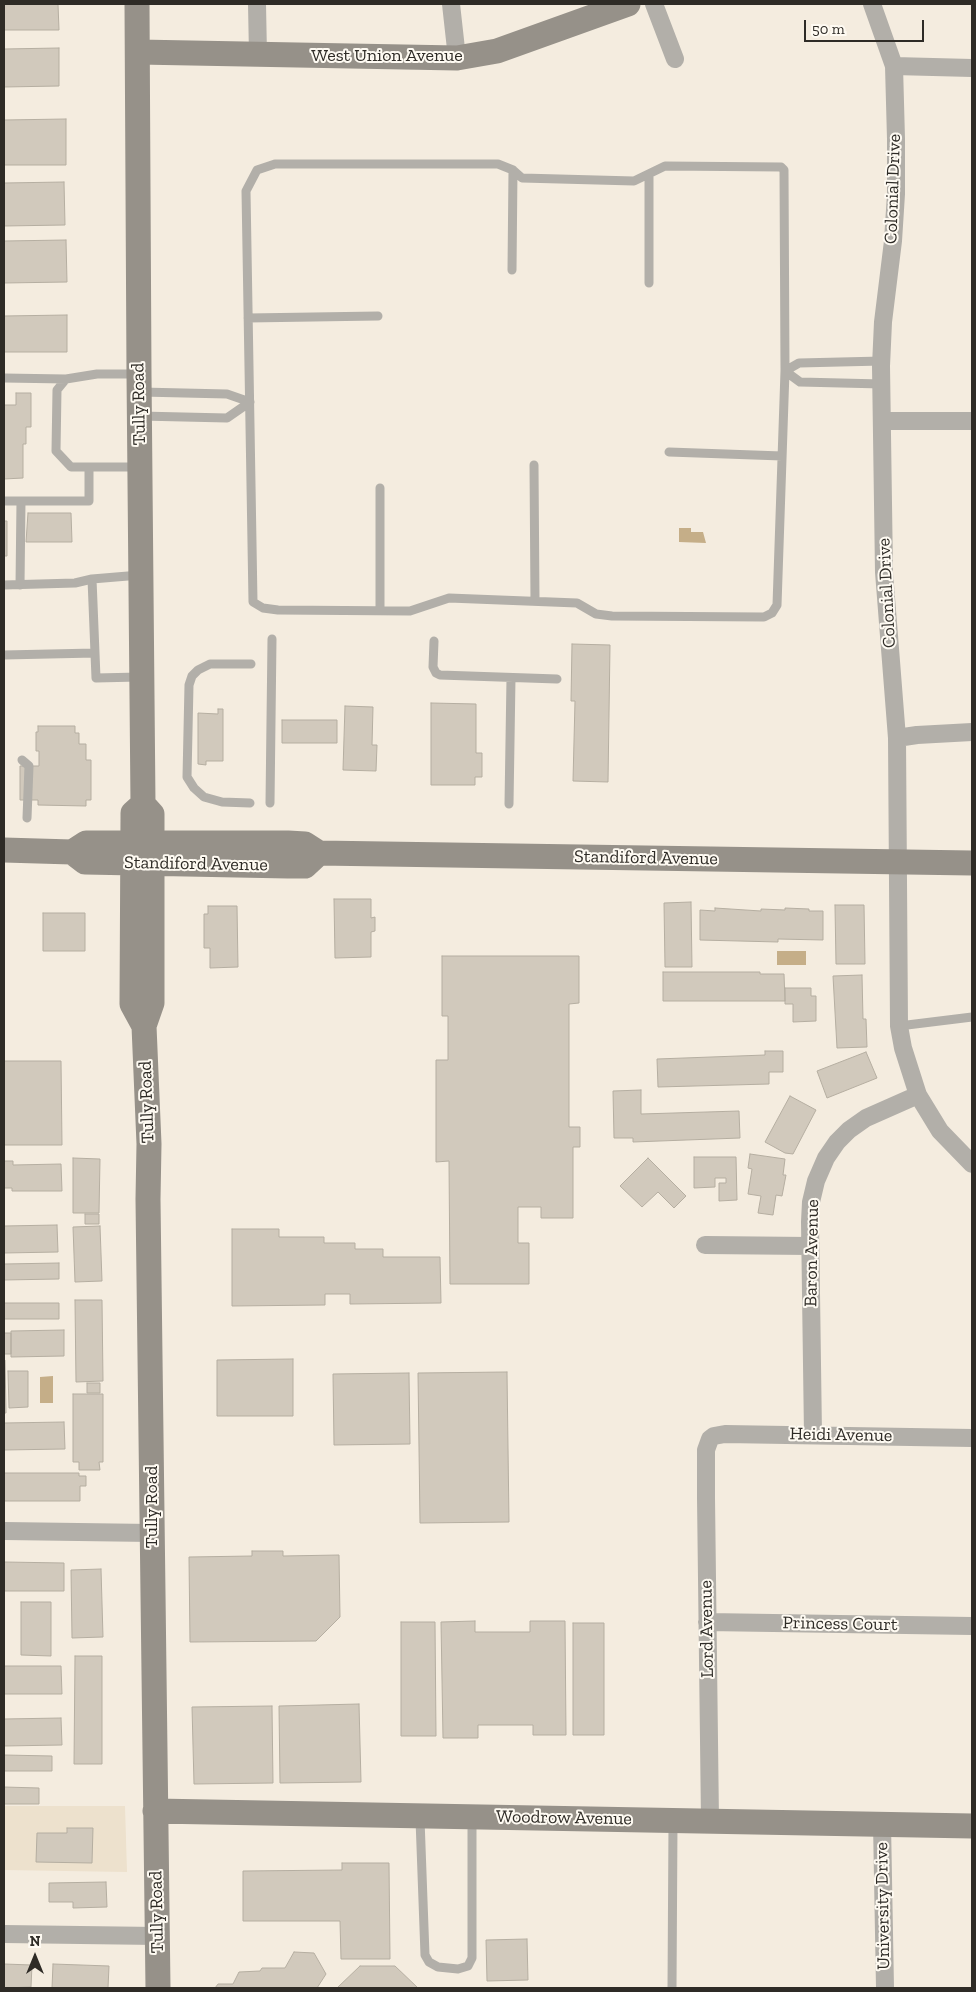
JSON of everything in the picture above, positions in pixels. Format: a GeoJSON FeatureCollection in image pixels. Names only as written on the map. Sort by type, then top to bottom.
{"type":"FeatureCollection","features":[{"type":"Feature","properties":{"kind":"main road","name":"Tully Road"},"geometry":{"type":"LineString","coordinates":[[137,4],[143,804],[134,813],[142,853],[132,1004],[144,1026],[149,1144],[148,1199],[158,1988]]}},
{"type":"Feature","properties":{"kind":"main road","name":"West Union Avenue"},"geometry":{"type":"LineString","coordinates":[[138,52],[457,58],[497,51],[628,4]]}},
{"type":"Feature","properties":{"kind":"main road","name":"Standiford Avenue"},"geometry":{"type":"LineString","coordinates":[[4,850],[72,852],[86,843],[142,853],[305,866],[319,854],[972,863]]}},
{"type":"Feature","properties":{"kind":"main road","name":"Woodrow Avenue"},"geometry":{"type":"LineString","coordinates":[[155,1811],[972,1826]]}},
{"type":"Feature","properties":{"kind":"street"},"geometry":{"type":"LineString","coordinates":[[257,4],[258,55]]}},
{"type":"Feature","properties":{"kind":"street"},"geometry":{"type":"LineString","coordinates":[[451,4],[457,58]]}},
{"type":"Feature","properties":{"kind":"street"},"geometry":{"type":"LineString","coordinates":[[654,4],[675,60]]}},
{"type":"Feature","properties":{"kind":"street","name":"Colonial Drive"},"geometry":{"type":"LineString","coordinates":[[872,4],[894,66],[896,194],[893,241],[883,322],[882,384],[884,572],[897,738],[900,1026],[903,1048],[918,1095],[940,1131],[972,1164]]}},
{"type":"Feature","properties":{"kind":"street"},"geometry":{"type":"LineString","coordinates":[[894,66],[972,68]]}},
{"type":"Feature","properties":{"kind":"street"},"geometry":{"type":"LineString","coordinates":[[883,422],[972,421]]}},
{"type":"Feature","properties":{"kind":"street"},"geometry":{"type":"LineString","coordinates":[[897,738],[972,732]]}},
{"type":"Feature","properties":{"kind":"street","name":"Baron Avenue"},"geometry":{"type":"LineString","coordinates":[[813,1435],[810,1246],[811,1202],[816,1181],[826,1158],[837,1142],[849,1130],[866,1118],[918,1095]]}},
{"type":"Feature","properties":{"kind":"street"},"geometry":{"type":"LineString","coordinates":[[705,1245],[810,1246]]}},
{"type":"Feature","properties":{"kind":"street","name":"Heidi Avenue"},"geometry":{"type":"LineString","coordinates":[[710,1439],[725,1434],[972,1438]]}},
{"type":"Feature","properties":{"kind":"street","name":"Lord Avenue"},"geometry":{"type":"LineString","coordinates":[[710,1439],[706,1450],[710,1821]]}},
{"type":"Feature","properties":{"kind":"street"},"geometry":{"type":"LineString","coordinates":[[4,1531],[152,1533]]}},
{"type":"Feature","properties":{"kind":"street","name":"Princess Court"},"geometry":{"type":"LineString","coordinates":[[707,1622],[972,1626]]}},
{"type":"Feature","properties":{"kind":"street","name":"University Drive"},"geometry":{"type":"LineString","coordinates":[[882,1824],[885,1988]]}},
{"type":"Feature","properties":{"kind":"street"},"geometry":{"type":"LineString","coordinates":[[4,1934],[157,1936]]}},
{"type":"Feature","properties":{"kind":"lane"},"geometry":{"type":"LineString","coordinates":[[275,164],[498,164],[513,170],[522,178],[634,181],[649,174],[665,166],[781,167],[784,170],[785,371],[777,605],[772,613],[764,617],[612,616],[596,614],[577,603],[449,598],[410,611],[278,610],[263,608],[253,602],[246,191],[257,170],[275,164]]}},
{"type":"Feature","properties":{"kind":"lane"},"geometry":{"type":"LineString","coordinates":[[512,270],[513,170]]}},
{"type":"Feature","properties":{"kind":"lane"},"geometry":{"type":"LineString","coordinates":[[649,174],[649,283]]}},
{"type":"Feature","properties":{"kind":"lane"},"geometry":{"type":"LineString","coordinates":[[248,318],[378,316]]}},
{"type":"Feature","properties":{"kind":"lane"},"geometry":{"type":"LineString","coordinates":[[785,371],[799,363],[882,361]]}},
{"type":"Feature","properties":{"kind":"lane"},"geometry":{"type":"LineString","coordinates":[[785,371],[800,382],[882,384]]}},
{"type":"Feature","properties":{"kind":"lane"},"geometry":{"type":"LineString","coordinates":[[4,378],[66,379],[97,374],[139,383],[227,394],[250,402]]}},
{"type":"Feature","properties":{"kind":"lane"},"geometry":{"type":"LineString","coordinates":[[66,379],[57,390],[56,451],[71,466],[140,467]]}},
{"type":"Feature","properties":{"kind":"lane"},"geometry":{"type":"LineString","coordinates":[[139,416],[227,418],[250,402]]}},
{"type":"Feature","properties":{"kind":"lane"},"geometry":{"type":"LineString","coordinates":[[669,452],[782,456]]}},
{"type":"Feature","properties":{"kind":"lane"},"geometry":{"type":"LineString","coordinates":[[534,465],[535,601]]}},
{"type":"Feature","properties":{"kind":"lane"},"geometry":{"type":"LineString","coordinates":[[4,501],[89,501],[89,467]]}},
{"type":"Feature","properties":{"kind":"lane"},"geometry":{"type":"LineString","coordinates":[[380,488],[380,611]]}},
{"type":"Feature","properties":{"kind":"lane"},"geometry":{"type":"LineString","coordinates":[[20,585],[21,501]]}},
{"type":"Feature","properties":{"kind":"lane"},"geometry":{"type":"LineString","coordinates":[[4,585],[75,583],[92,579],[141,575]]}},
{"type":"Feature","properties":{"kind":"lane"},"geometry":{"type":"LineString","coordinates":[[92,579],[96,678],[142,677]]}},
{"type":"Feature","properties":{"kind":"lane"},"geometry":{"type":"LineString","coordinates":[[270,803],[272,638]]}},
{"type":"Feature","properties":{"kind":"lane"},"geometry":{"type":"LineString","coordinates":[[434,641],[433,667],[436,673],[440,675],[557,679]]}},
{"type":"Feature","properties":{"kind":"lane"},"geometry":{"type":"LineString","coordinates":[[4,654],[95,653]]}},
{"type":"Feature","properties":{"kind":"lane"},"geometry":{"type":"LineString","coordinates":[[250,803],[222,802],[204,797],[194,788],[187,777],[189,685],[192,676],[198,670],[210,664],[251,664]]}},
{"type":"Feature","properties":{"kind":"lane"},"geometry":{"type":"LineString","coordinates":[[509,804],[511,678]]}},
{"type":"Feature","properties":{"kind":"lane"},"geometry":{"type":"LineString","coordinates":[[22,760],[29,766],[27,818]]}},
{"type":"Feature","properties":{"kind":"lane"},"geometry":{"type":"LineString","coordinates":[[900,1026],[972,1017]]}},
{"type":"Feature","properties":{"kind":"lane"},"geometry":{"type":"LineString","coordinates":[[420,1816],[424,1955],[428,1962],[438,1967],[458,1970],[468,1966],[472,1958],[472,1817]]}},
{"type":"Feature","properties":{"kind":"lane"},"geometry":{"type":"LineString","coordinates":[[672,1988],[673,1820]]}},
{"type":"Feature","properties":{"kind":"shaded area"},"geometry":{"type":"Polygon","coordinates":[[[679,528],[691,528],[691,532],[703,532],[706,543],[679,542],[679,528]]]}},
{"type":"Feature","properties":{"kind":"shaded area"},"geometry":{"type":"Polygon","coordinates":[[[777,951],[806,951],[806,965],[777,965],[777,951]]]}},
{"type":"Feature","properties":{"kind":"shaded area"},"geometry":{"type":"Polygon","coordinates":[[[53,1376],[53,1403],[40,1403],[40,1377],[53,1376]]]}},
{"type":"Feature","properties":{"kind":"shaded area"},"geometry":{"type":"Polygon","coordinates":[[[4,1806],[125,1806],[127,1872],[4,1870],[4,1806]]]}},
{"type":"Feature","properties":{"kind":"building"},"geometry":{"type":"Polygon","coordinates":[[[4,4],[58,4],[59,30],[4,30],[4,4]]]}},
{"type":"Feature","properties":{"kind":"building"},"geometry":{"type":"Polygon","coordinates":[[[59,48],[59,86],[4,87],[4,49],[59,48]]]}},
{"type":"Feature","properties":{"kind":"building"},"geometry":{"type":"Polygon","coordinates":[[[66,119],[66,165],[4,165],[4,120],[66,119]]]}},
{"type":"Feature","properties":{"kind":"building"},"geometry":{"type":"Polygon","coordinates":[[[64,182],[65,225],[4,226],[4,183],[64,182]]]}},
{"type":"Feature","properties":{"kind":"building"},"geometry":{"type":"Polygon","coordinates":[[[66,240],[67,282],[4,283],[4,241],[66,240]]]}},
{"type":"Feature","properties":{"kind":"building"},"geometry":{"type":"Polygon","coordinates":[[[67,315],[67,352],[4,352],[4,316],[67,315]]]}},
{"type":"Feature","properties":{"kind":"building"},"geometry":{"type":"Polygon","coordinates":[[[16,393],[31,393],[31,427],[26,427],[26,444],[23,444],[23,478],[4,479],[4,405],[16,405],[16,393]]]}},
{"type":"Feature","properties":{"kind":"building"},"geometry":{"type":"Polygon","coordinates":[[[28,513],[71,513],[72,542],[26,542],[28,513]]]}},
{"type":"Feature","properties":{"kind":"building"},"geometry":{"type":"Polygon","coordinates":[[[4,521],[7,521],[7,556],[4,556],[4,521]]]}},
{"type":"Feature","properties":{"kind":"building"},"geometry":{"type":"Polygon","coordinates":[[[572,644],[610,645],[608,782],[573,781],[575,701],[571,701],[572,644]]]}},
{"type":"Feature","properties":{"kind":"building"},"geometry":{"type":"Polygon","coordinates":[[[431,703],[476,704],[476,753],[482,753],[482,777],[475,777],[475,785],[431,785],[431,703]]]}},
{"type":"Feature","properties":{"kind":"building"},"geometry":{"type":"Polygon","coordinates":[[[345,706],[373,707],[372,745],[377,745],[376,771],[343,770],[345,706]]]}},
{"type":"Feature","properties":{"kind":"building"},"geometry":{"type":"Polygon","coordinates":[[[218,709],[223,709],[223,761],[206,761],[206,765],[198,764],[198,713],[218,714],[218,709]]]}},
{"type":"Feature","properties":{"kind":"building"},"geometry":{"type":"Polygon","coordinates":[[[282,720],[337,720],[337,743],[282,743],[282,720]]]}},
{"type":"Feature","properties":{"kind":"building"},"geometry":{"type":"Polygon","coordinates":[[[38,726],[75,726],[75,733],[79,733],[79,744],[86,744],[86,760],[91,760],[91,800],[86,800],[86,806],[38,805],[38,800],[20,800],[20,766],[39,766],[39,751],[36,751],[36,732],[38,732],[38,726]]]}},
{"type":"Feature","properties":{"kind":"building"},"geometry":{"type":"Polygon","coordinates":[[[334,899],[371,899],[371,918],[375,917],[375,931],[371,932],[371,957],[335,958],[334,899]]]}},
{"type":"Feature","properties":{"kind":"building"},"geometry":{"type":"Polygon","coordinates":[[[691,902],[692,967],[665,967],[664,903],[691,902]]]}},
{"type":"Feature","properties":{"kind":"building"},"geometry":{"type":"Polygon","coordinates":[[[835,905],[864,905],[865,964],[836,964],[835,905]]]}},
{"type":"Feature","properties":{"kind":"building"},"geometry":{"type":"Polygon","coordinates":[[[208,906],[237,906],[238,967],[210,968],[210,948],[204,948],[204,914],[208,914],[208,906]]]}},
{"type":"Feature","properties":{"kind":"building"},"geometry":{"type":"Polygon","coordinates":[[[715,908],[761,911],[761,909],[785,910],[785,908],[823,911],[823,940],[778,939],[778,942],[700,940],[700,910],[715,911],[715,908]]]}},
{"type":"Feature","properties":{"kind":"building"},"geometry":{"type":"Polygon","coordinates":[[[43,913],[85,913],[85,951],[43,951],[43,913]]]}},
{"type":"Feature","properties":{"kind":"building"},"geometry":{"type":"Polygon","coordinates":[[[442,956],[579,956],[579,1003],[569,1004],[569,1127],[580,1127],[580,1147],[573,1147],[573,1218],[541,1218],[541,1207],[518,1207],[518,1243],[529,1243],[529,1284],[450,1284],[449,1161],[436,1162],[436,1060],[448,1060],[448,1016],[442,1016],[442,956]]]}},
{"type":"Feature","properties":{"kind":"building"},"geometry":{"type":"Polygon","coordinates":[[[663,972],[760,972],[760,974],[784,974],[785,1001],[663,1001],[663,972]]]}},
{"type":"Feature","properties":{"kind":"building"},"geometry":{"type":"Polygon","coordinates":[[[862,975],[863,1019],[866,1019],[867,1047],[837,1048],[833,976],[862,975]]]}},
{"type":"Feature","properties":{"kind":"building"},"geometry":{"type":"Polygon","coordinates":[[[785,988],[811,988],[811,996],[816,996],[816,1021],[793,1022],[793,1004],[785,1004],[785,988]]]}},
{"type":"Feature","properties":{"kind":"building"},"geometry":{"type":"Polygon","coordinates":[[[765,1051],[783,1051],[783,1072],[769,1072],[769,1084],[658,1087],[657,1059],[765,1055],[765,1051]]]}},
{"type":"Feature","properties":{"kind":"building"},"geometry":{"type":"Polygon","coordinates":[[[866,1052],[877,1078],[827,1098],[817,1071],[866,1052]]]}},
{"type":"Feature","properties":{"kind":"building"},"geometry":{"type":"Polygon","coordinates":[[[4,1061],[61,1061],[62,1145],[4,1145],[4,1061]]]}},
{"type":"Feature","properties":{"kind":"building"},"geometry":{"type":"Polygon","coordinates":[[[641,1090],[641,1114],[739,1111],[740,1138],[633,1142],[633,1138],[614,1138],[613,1091],[641,1090]]]}},
{"type":"Feature","properties":{"kind":"building"},"geometry":{"type":"Polygon","coordinates":[[[790,1096],[816,1110],[793,1154],[785,1153],[765,1142],[790,1096]]]}},
{"type":"Feature","properties":{"kind":"building"},"geometry":{"type":"Polygon","coordinates":[[[750,1154],[785,1159],[783,1175],[786,1175],[782,1196],[776,1195],[773,1215],[758,1213],[761,1196],[748,1194],[752,1169],[748,1168],[750,1154]]]}},
{"type":"Feature","properties":{"kind":"building"},"geometry":{"type":"Polygon","coordinates":[[[694,1157],[736,1157],[737,1200],[719,1201],[719,1183],[726,1183],[726,1178],[715,1178],[715,1187],[694,1188],[694,1157]]]}},
{"type":"Feature","properties":{"kind":"building"},"geometry":{"type":"Polygon","coordinates":[[[73,1158],[100,1159],[99,1213],[73,1213],[73,1158]]]}},
{"type":"Feature","properties":{"kind":"building"},"geometry":{"type":"Polygon","coordinates":[[[648,1158],[686,1196],[674,1208],[658,1192],[642,1207],[620,1186],[648,1158]]]}},
{"type":"Feature","properties":{"kind":"building"},"geometry":{"type":"Polygon","coordinates":[[[4,1161],[13,1161],[13,1165],[61,1164],[62,1191],[12,1191],[12,1188],[4,1188],[4,1161]]]}},
{"type":"Feature","properties":{"kind":"building"},"geometry":{"type":"Polygon","coordinates":[[[85,1214],[99,1214],[99,1224],[85,1224],[85,1214]]]}},
{"type":"Feature","properties":{"kind":"building"},"geometry":{"type":"Polygon","coordinates":[[[57,1225],[58,1252],[4,1253],[4,1226],[57,1225]]]}},
{"type":"Feature","properties":{"kind":"building"},"geometry":{"type":"Polygon","coordinates":[[[100,1226],[102,1281],[75,1282],[73,1227],[100,1226]]]}},
{"type":"Feature","properties":{"kind":"building"},"geometry":{"type":"Polygon","coordinates":[[[232,1229],[279,1229],[279,1237],[324,1237],[324,1243],[355,1243],[355,1249],[383,1249],[383,1257],[440,1257],[441,1303],[350,1304],[350,1294],[325,1294],[325,1305],[232,1306],[232,1229]]]}},
{"type":"Feature","properties":{"kind":"building"},"geometry":{"type":"Polygon","coordinates":[[[59,1263],[59,1279],[4,1280],[4,1264],[59,1263]]]}},
{"type":"Feature","properties":{"kind":"building"},"geometry":{"type":"Polygon","coordinates":[[[75,1300],[102,1300],[103,1381],[76,1382],[75,1300]]]}},
{"type":"Feature","properties":{"kind":"building"},"geometry":{"type":"Polygon","coordinates":[[[4,1303],[59,1303],[59,1319],[4,1319],[4,1303]]]}},
{"type":"Feature","properties":{"kind":"building"},"geometry":{"type":"Polygon","coordinates":[[[64,1330],[64,1356],[11,1357],[11,1331],[64,1330]]]}},
{"type":"Feature","properties":{"kind":"building"},"geometry":{"type":"Polygon","coordinates":[[[4,1333],[11,1333],[11,1354],[4,1354],[4,1333]]]}},
{"type":"Feature","properties":{"kind":"building"},"geometry":{"type":"Polygon","coordinates":[[[293,1359],[293,1416],[217,1416],[217,1360],[293,1359]]]}},
{"type":"Feature","properties":{"kind":"building"},"geometry":{"type":"Polygon","coordinates":[[[5,1360],[6,1413],[4,1413],[5,1360]]]}},
{"type":"Feature","properties":{"kind":"building"},"geometry":{"type":"Polygon","coordinates":[[[8,1371],[28,1371],[28,1407],[9,1408],[8,1371]]]}},
{"type":"Feature","properties":{"kind":"building"},"geometry":{"type":"Polygon","coordinates":[[[507,1372],[509,1522],[420,1523],[418,1373],[507,1372]]]}},
{"type":"Feature","properties":{"kind":"building"},"geometry":{"type":"Polygon","coordinates":[[[409,1373],[410,1444],[334,1445],[333,1374],[409,1373]]]}},
{"type":"Feature","properties":{"kind":"building"},"geometry":{"type":"Polygon","coordinates":[[[87,1383],[100,1383],[100,1393],[87,1393],[87,1383]]]}},
{"type":"Feature","properties":{"kind":"building"},"geometry":{"type":"Polygon","coordinates":[[[73,1394],[103,1394],[103,1462],[99,1462],[100,1470],[79,1470],[79,1462],[73,1462],[73,1394]]]}},
{"type":"Feature","properties":{"kind":"building"},"geometry":{"type":"Polygon","coordinates":[[[64,1422],[65,1449],[4,1450],[4,1423],[64,1422]]]}},
{"type":"Feature","properties":{"kind":"building"},"geometry":{"type":"Polygon","coordinates":[[[4,1473],[79,1473],[79,1476],[86,1476],[86,1486],[80,1486],[80,1501],[4,1501],[4,1473]]]}},
{"type":"Feature","properties":{"kind":"building"},"geometry":{"type":"Polygon","coordinates":[[[252,1551],[283,1551],[283,1556],[339,1555],[340,1617],[316,1641],[190,1642],[189,1557],[252,1556],[252,1551]]]}},
{"type":"Feature","properties":{"kind":"building"},"geometry":{"type":"Polygon","coordinates":[[[4,1562],[64,1563],[64,1591],[4,1591],[4,1562]]]}},
{"type":"Feature","properties":{"kind":"building"},"geometry":{"type":"Polygon","coordinates":[[[101,1569],[103,1637],[72,1638],[71,1570],[101,1569]]]}},
{"type":"Feature","properties":{"kind":"building"},"geometry":{"type":"Polygon","coordinates":[[[21,1602],[51,1602],[51,1656],[21,1655],[21,1602]]]}},
{"type":"Feature","properties":{"kind":"building"},"geometry":{"type":"Polygon","coordinates":[[[475,1621],[475,1632],[530,1632],[530,1621],[565,1621],[566,1735],[533,1735],[533,1725],[478,1725],[478,1738],[443,1738],[441,1622],[475,1621]]]}},
{"type":"Feature","properties":{"kind":"building"},"geometry":{"type":"Polygon","coordinates":[[[401,1622],[435,1622],[436,1736],[401,1736],[401,1622]]]}},
{"type":"Feature","properties":{"kind":"building"},"geometry":{"type":"Polygon","coordinates":[[[573,1623],[604,1623],[604,1735],[573,1735],[573,1623]]]}},
{"type":"Feature","properties":{"kind":"building"},"geometry":{"type":"Polygon","coordinates":[[[75,1656],[102,1656],[102,1764],[74,1764],[75,1656]]]}},
{"type":"Feature","properties":{"kind":"building"},"geometry":{"type":"Polygon","coordinates":[[[4,1666],[61,1666],[62,1694],[4,1694],[4,1666]]]}},
{"type":"Feature","properties":{"kind":"building"},"geometry":{"type":"Polygon","coordinates":[[[359,1704],[361,1782],[280,1783],[279,1706],[359,1704]]]}},
{"type":"Feature","properties":{"kind":"building"},"geometry":{"type":"Polygon","coordinates":[[[272,1706],[273,1783],[194,1784],[192,1707],[272,1706]]]}},
{"type":"Feature","properties":{"kind":"building"},"geometry":{"type":"Polygon","coordinates":[[[61,1718],[62,1745],[4,1746],[4,1719],[61,1718]]]}},
{"type":"Feature","properties":{"kind":"building"},"geometry":{"type":"Polygon","coordinates":[[[4,1755],[52,1756],[52,1771],[4,1771],[4,1755]]]}},
{"type":"Feature","properties":{"kind":"building"},"geometry":{"type":"Polygon","coordinates":[[[4,1787],[39,1788],[39,1804],[4,1804],[4,1787]]]}},
{"type":"Feature","properties":{"kind":"building"},"geometry":{"type":"Polygon","coordinates":[[[67,1828],[93,1828],[92,1863],[36,1862],[37,1833],[67,1833],[67,1828]]]}},
{"type":"Feature","properties":{"kind":"building"},"geometry":{"type":"Polygon","coordinates":[[[342,1863],[389,1863],[390,1959],[341,1959],[340,1921],[243,1921],[243,1871],[342,1870],[342,1863]]]}},
{"type":"Feature","properties":{"kind":"building"},"geometry":{"type":"Polygon","coordinates":[[[106,1882],[107,1907],[73,1908],[73,1902],[49,1902],[49,1883],[106,1882]]]}},
{"type":"Feature","properties":{"kind":"building"},"geometry":{"type":"Polygon","coordinates":[[[527,1939],[528,1980],[487,1981],[486,1940],[527,1939]]]}},
{"type":"Feature","properties":{"kind":"building"},"geometry":{"type":"Polygon","coordinates":[[[294,1952],[314,1953],[326,1974],[317,1988],[215,1988],[218,1984],[233,1984],[239,1972],[260,1971],[262,1968],[285,1968],[294,1952]]]}},
{"type":"Feature","properties":{"kind":"building"},"geometry":{"type":"Polygon","coordinates":[[[4,1964],[32,1965],[31,1987],[4,1988],[4,1964]]]}},
{"type":"Feature","properties":{"kind":"building"},"geometry":{"type":"Polygon","coordinates":[[[53,1964],[109,1966],[108,1988],[52,1988],[53,1964]]]}},
{"type":"Feature","properties":{"kind":"building"},"geometry":{"type":"Polygon","coordinates":[[[360,1966],[395,1966],[418,1988],[337,1988],[360,1966]]]}}]}
